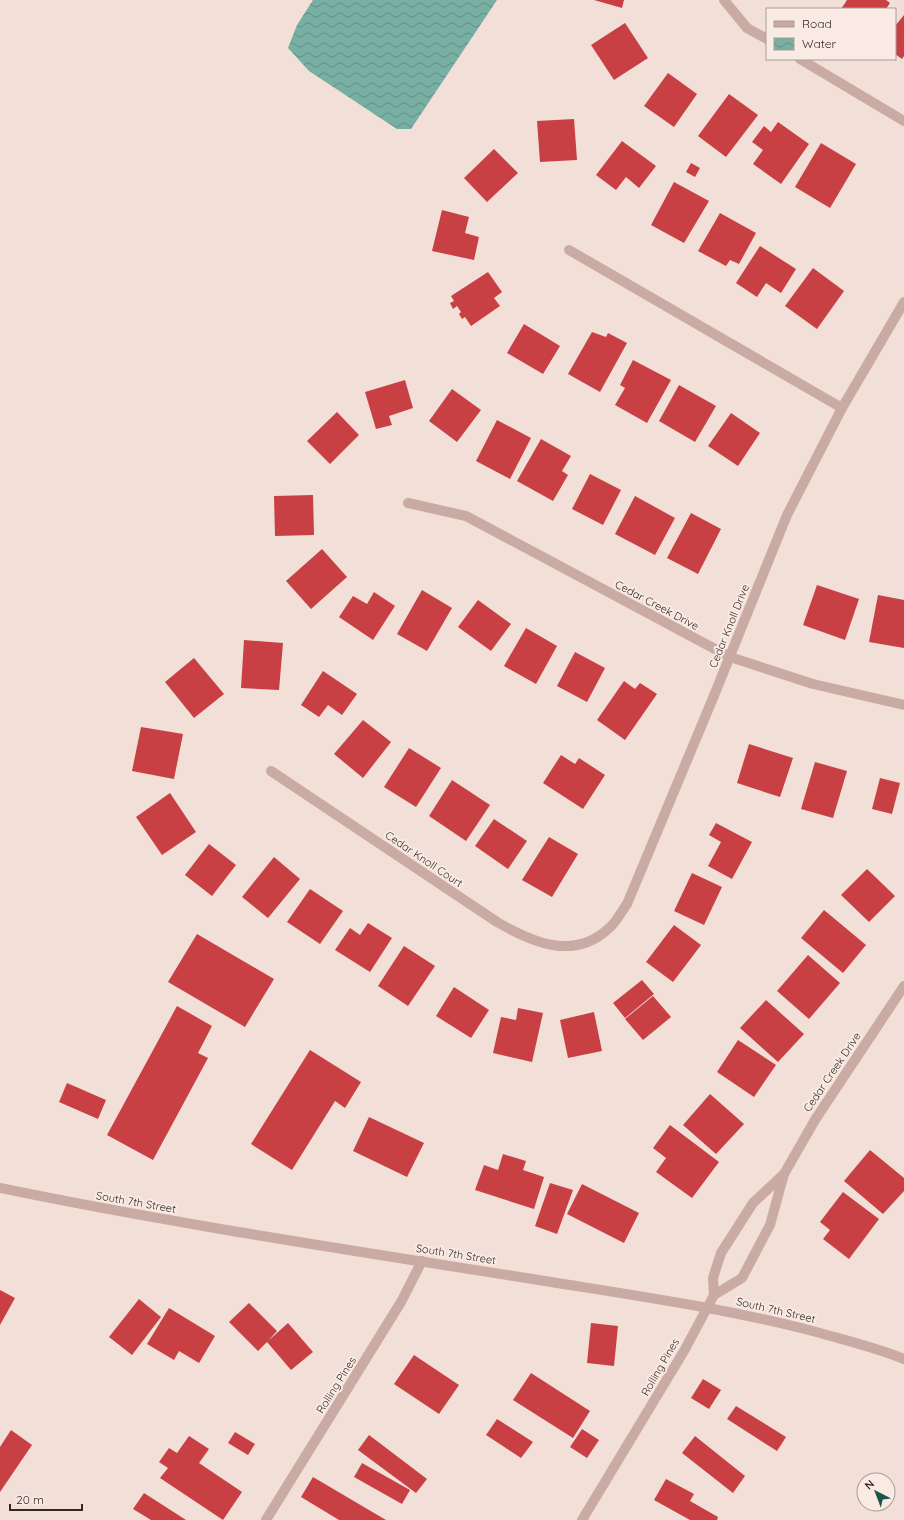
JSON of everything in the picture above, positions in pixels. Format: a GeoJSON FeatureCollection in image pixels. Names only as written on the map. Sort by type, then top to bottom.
{"type":"FeatureCollection","features":[{"type":"Feature","properties":{"kind":"street"},"geometry":{"type":"LineString","coordinates":[[724,0],[747,28],[766,38]]}},
{"type":"Feature","properties":{"kind":"street"},"geometry":{"type":"LineString","coordinates":[[802,60],[904,121]]}},
{"type":"Feature","properties":{"kind":"street"},"geometry":{"type":"LineString","coordinates":[[569,250],[842,408]]}},
{"type":"Feature","properties":{"kind":"street","name":"Cedar Knoll Drive"},"geometry":{"type":"LineString","coordinates":[[572,946],[592,941],[609,929],[627,904],[730,657],[787,515],[842,408],[904,302]]}},
{"type":"Feature","properties":{"kind":"street","name":"Cedar Creek Drive"},"geometry":{"type":"LineString","coordinates":[[408,503],[466,516],[730,657],[813,684],[904,705]]}},
{"type":"Feature","properties":{"kind":"street","name":"Cedar Knoll Court"},"geometry":{"type":"LineString","coordinates":[[271,771],[497,922],[523,937],[548,945],[572,946]]}},
{"type":"Feature","properties":{"kind":"street","name":"Cedar Creek Drive"},"geometry":{"type":"LineString","coordinates":[[707,1307],[714,1295],[742,1278],[770,1225],[784,1174],[815,1120],[904,986]]}},
{"type":"Feature","properties":{"kind":"street","name":"Cedar Creek Drive"},"geometry":{"type":"LineString","coordinates":[[714,1295],[713,1278],[721,1253],[753,1203],[784,1174]]}},
{"type":"Feature","properties":{"kind":"street","name":"South 7th Street"},"geometry":{"type":"LineString","coordinates":[[0,1188],[63,1201],[289,1241],[707,1307],[778,1322],[904,1359]]}},
{"type":"Feature","properties":{"kind":"street","name":"Rolling Pines"},"geometry":{"type":"LineString","coordinates":[[266,1520],[401,1302],[422,1261]]}},
{"type":"Feature","properties":{"kind":"street","name":"Rolling Pines"},"geometry":{"type":"LineString","coordinates":[[582,1520],[684,1352],[707,1307]]}},
{"type":"Feature","properties":{"kind":"water"},"geometry":{"type":"Polygon","coordinates":[[[313,0],[497,0],[411,129],[397,129],[309,71],[288,48],[297,25],[313,0]]]}},
{"type":"Feature","properties":{"kind":"building"},"geometry":{"type":"Polygon","coordinates":[[[594,0],[624,0],[622,8],[594,0]]]}},
{"type":"Feature","properties":{"kind":"building"},"geometry":{"type":"Polygon","coordinates":[[[847,0],[886,0],[890,3],[887,8],[842,8],[847,0]]]}},
{"type":"Feature","properties":{"kind":"building"},"geometry":{"type":"Polygon","coordinates":[[[904,15],[904,56],[902,59],[896,55],[896,25],[904,15]]]}},
{"type":"Feature","properties":{"kind":"building"},"geometry":{"type":"Polygon","coordinates":[[[625,23],[648,58],[614,80],[591,45],[625,23]]]}},
{"type":"Feature","properties":{"kind":"building"},"geometry":{"type":"Polygon","coordinates":[[[668,73],[697,94],[674,127],[644,106],[668,73]]]}},
{"type":"Feature","properties":{"kind":"building"},"geometry":{"type":"Polygon","coordinates":[[[729,94],[758,115],[726,157],[698,136],[729,94]]]}},
{"type":"Feature","properties":{"kind":"building"},"geometry":{"type":"Polygon","coordinates":[[[574,119],[577,160],[540,162],[537,121],[574,119]]]}},
{"type":"Feature","properties":{"kind":"building"},"geometry":{"type":"Polygon","coordinates":[[[778,122],[809,144],[781,184],[753,164],[763,150],[752,142],[764,126],[771,132],[778,122]]]}},
{"type":"Feature","properties":{"kind":"building"},"geometry":{"type":"Polygon","coordinates":[[[622,141],[656,166],[639,188],[626,177],[616,190],[596,175],[622,141]]]}},
{"type":"Feature","properties":{"kind":"building"},"geometry":{"type":"Polygon","coordinates":[[[821,143],[856,164],[830,208],[795,187],[821,143]]]}},
{"type":"Feature","properties":{"kind":"building"},"geometry":{"type":"Polygon","coordinates":[[[494,149],[518,173],[487,202],[464,178],[494,149]]]}},
{"type":"Feature","properties":{"kind":"building"},"geometry":{"type":"Polygon","coordinates":[[[691,163],[700,168],[695,177],[686,172],[691,163]]]}},
{"type":"Feature","properties":{"kind":"building"},"geometry":{"type":"Polygon","coordinates":[[[674,182],[709,201],[684,243],[651,225],[674,182]]]}},
{"type":"Feature","properties":{"kind":"building"},"geometry":{"type":"Polygon","coordinates":[[[442,210],[469,217],[465,233],[479,237],[474,260],[432,251],[442,210]]]}},
{"type":"Feature","properties":{"kind":"building"},"geometry":{"type":"Polygon","coordinates":[[[720,213],[756,233],[739,264],[730,260],[726,266],[698,251],[720,213]]]}},
{"type":"Feature","properties":{"kind":"building"},"geometry":{"type":"Polygon","coordinates":[[[760,246],[796,269],[781,293],[766,283],[757,297],[736,283],[760,246]]]}},
{"type":"Feature","properties":{"kind":"building"},"geometry":{"type":"Polygon","coordinates":[[[813,268],[844,291],[817,329],[785,306],[813,268]]]}},
{"type":"Feature","properties":{"kind":"building"},"geometry":{"type":"Polygon","coordinates":[[[488,272],[502,292],[494,298],[500,306],[471,326],[465,317],[462,319],[459,314],[461,312],[457,306],[453,309],[450,303],[454,301],[451,296],[488,272]]]}},
{"type":"Feature","properties":{"kind":"building"},"geometry":{"type":"Polygon","coordinates":[[[524,324],[560,346],[543,374],[507,353],[524,324]]]}},
{"type":"Feature","properties":{"kind":"building"},"geometry":{"type":"Polygon","coordinates":[[[592,332],[606,337],[608,333],[627,343],[600,392],[568,374],[592,332]]]}},
{"type":"Feature","properties":{"kind":"building"},"geometry":{"type":"Polygon","coordinates":[[[633,360],[671,380],[647,423],[615,405],[625,388],[620,385],[633,360]]]}},
{"type":"Feature","properties":{"kind":"building"},"geometry":{"type":"Polygon","coordinates":[[[405,380],[413,408],[389,416],[392,425],[376,429],[365,392],[405,380]]]}},
{"type":"Feature","properties":{"kind":"building"},"geometry":{"type":"Polygon","coordinates":[[[679,385],[716,406],[695,442],[659,421],[679,385]]]}},
{"type":"Feature","properties":{"kind":"building"},"geometry":{"type":"Polygon","coordinates":[[[452,389],[481,410],[457,442],[429,421],[452,389]]]}},
{"type":"Feature","properties":{"kind":"building"},"geometry":{"type":"Polygon","coordinates":[[[337,412],[359,435],[330,464],[307,441],[337,412]]]}},
{"type":"Feature","properties":{"kind":"building"},"geometry":{"type":"Polygon","coordinates":[[[731,413],[760,433],[738,466],[708,446],[731,413]]]}},
{"type":"Feature","properties":{"kind":"building"},"geometry":{"type":"Polygon","coordinates":[[[497,420],[531,438],[510,479],[476,461],[497,420]]]}},
{"type":"Feature","properties":{"kind":"building"},"geometry":{"type":"Polygon","coordinates":[[[541,439],[571,456],[562,471],[568,475],[553,501],[517,481],[541,439]]]}},
{"type":"Feature","properties":{"kind":"building"},"geometry":{"type":"Polygon","coordinates":[[[590,474],[621,490],[603,525],[572,509],[590,474]]]}},
{"type":"Feature","properties":{"kind":"building"},"geometry":{"type":"Polygon","coordinates":[[[313,495],[314,535],[275,536],[274,496],[313,495]]]}},
{"type":"Feature","properties":{"kind":"building"},"geometry":{"type":"Polygon","coordinates":[[[635,496],[675,518],[655,555],[615,534],[635,496]]]}},
{"type":"Feature","properties":{"kind":"building"},"geometry":{"type":"Polygon","coordinates":[[[691,513],[721,529],[698,574],[667,558],[691,513]]]}},
{"type":"Feature","properties":{"kind":"building"},"geometry":{"type":"Polygon","coordinates":[[[322,549],[347,577],[311,609],[286,581],[322,549]]]}},
{"type":"Feature","properties":{"kind":"building"},"geometry":{"type":"Polygon","coordinates":[[[817,585],[859,599],[845,640],[803,625],[817,585]]]}},
{"type":"Feature","properties":{"kind":"building"},"geometry":{"type":"Polygon","coordinates":[[[422,590],[452,608],[427,651],[397,634],[422,590]]]}},
{"type":"Feature","properties":{"kind":"building"},"geometry":{"type":"Polygon","coordinates":[[[374,592],[395,606],[373,640],[339,617],[353,596],[367,604],[374,592]]]}},
{"type":"Feature","properties":{"kind":"building"},"geometry":{"type":"Polygon","coordinates":[[[878,595],[904,600],[904,648],[869,642],[878,595]]]}},
{"type":"Feature","properties":{"kind":"building"},"geometry":{"type":"Polygon","coordinates":[[[478,600],[511,624],[491,651],[458,627],[478,600]]]}},
{"type":"Feature","properties":{"kind":"building"},"geometry":{"type":"Polygon","coordinates":[[[526,628],[557,646],[536,684],[504,666],[526,628]]]}},
{"type":"Feature","properties":{"kind":"building"},"geometry":{"type":"Polygon","coordinates":[[[244,640],[283,643],[279,690],[241,688],[244,640]]]}},
{"type":"Feature","properties":{"kind":"building"},"geometry":{"type":"Polygon","coordinates":[[[575,652],[605,668],[587,702],[557,686],[575,652]]]}},
{"type":"Feature","properties":{"kind":"building"},"geometry":{"type":"Polygon","coordinates":[[[194,658],[224,694],[194,718],[165,682],[194,658]]]}},
{"type":"Feature","properties":{"kind":"building"},"geometry":{"type":"Polygon","coordinates":[[[323,671],[357,694],[342,715],[328,705],[319,717],[301,705],[323,671]]]}},
{"type":"Feature","properties":{"kind":"building"},"geometry":{"type":"Polygon","coordinates":[[[624,681],[635,689],[640,683],[657,694],[625,740],[597,720],[624,681]]]}},
{"type":"Feature","properties":{"kind":"building"},"geometry":{"type":"Polygon","coordinates":[[[363,720],[391,742],[363,778],[334,754],[363,720]]]}},
{"type":"Feature","properties":{"kind":"building"},"geometry":{"type":"Polygon","coordinates":[[[141,727],[183,734],[174,779],[132,771],[141,727]]]}},
{"type":"Feature","properties":{"kind":"building"},"geometry":{"type":"Polygon","coordinates":[[[749,744],[793,758],[780,797],[737,783],[749,744]]]}},
{"type":"Feature","properties":{"kind":"building"},"geometry":{"type":"Polygon","coordinates":[[[409,748],[441,768],[416,807],[384,787],[409,748]]]}},
{"type":"Feature","properties":{"kind":"building"},"geometry":{"type":"Polygon","coordinates":[[[561,755],[575,764],[579,758],[605,775],[583,809],[543,783],[561,755]]]}},
{"type":"Feature","properties":{"kind":"building"},"geometry":{"type":"Polygon","coordinates":[[[815,762],[847,771],[833,818],[801,809],[815,762]]]}},
{"type":"Feature","properties":{"kind":"building"},"geometry":{"type":"Polygon","coordinates":[[[880,778],[900,783],[892,814],[872,809],[880,778]]]}},
{"type":"Feature","properties":{"kind":"building"},"geometry":{"type":"Polygon","coordinates":[[[452,780],[490,805],[466,841],[429,816],[452,780]]]}},
{"type":"Feature","properties":{"kind":"building"},"geometry":{"type":"Polygon","coordinates":[[[170,793],[196,832],[162,855],[136,817],[170,793]]]}},
{"type":"Feature","properties":{"kind":"building"},"geometry":{"type":"Polygon","coordinates":[[[494,819],[527,841],[508,869],[475,846],[494,819]]]}},
{"type":"Feature","properties":{"kind":"building"},"geometry":{"type":"Polygon","coordinates":[[[716,823],[752,842],[732,879],[708,866],[721,842],[709,835],[716,823]]]}},
{"type":"Feature","properties":{"kind":"building"},"geometry":{"type":"Polygon","coordinates":[[[549,837],[578,854],[552,897],[522,880],[549,837]]]}},
{"type":"Feature","properties":{"kind":"building"},"geometry":{"type":"Polygon","coordinates":[[[209,844],[236,865],[212,896],[185,875],[209,844]]]}},
{"type":"Feature","properties":{"kind":"building"},"geometry":{"type":"Polygon","coordinates":[[[274,857],[300,879],[268,918],[242,897],[274,857]]]}},
{"type":"Feature","properties":{"kind":"building"},"geometry":{"type":"Polygon","coordinates":[[[867,869],[895,896],[869,922],[841,895],[867,869]]]}},
{"type":"Feature","properties":{"kind":"building"},"geometry":{"type":"Polygon","coordinates":[[[692,873],[722,887],[704,925],[674,911],[692,873]]]}},
{"type":"Feature","properties":{"kind":"building"},"geometry":{"type":"Polygon","coordinates":[[[310,889],[343,911],[320,944],[287,922],[310,889]]]}},
{"type":"Feature","properties":{"kind":"building"},"geometry":{"type":"Polygon","coordinates":[[[824,910],[866,945],[843,973],[801,938],[824,910]]]}},
{"type":"Feature","properties":{"kind":"building"},"geometry":{"type":"Polygon","coordinates":[[[368,923],[392,938],[370,972],[335,950],[350,928],[360,935],[368,923]]]}},
{"type":"Feature","properties":{"kind":"building"},"geometry":{"type":"Polygon","coordinates":[[[674,925],[701,945],[673,982],[646,962],[674,925]]]}},
{"type":"Feature","properties":{"kind":"building"},"geometry":{"type":"Polygon","coordinates":[[[197,934],[274,979],[245,1027],[168,982],[197,934]]]}},
{"type":"Feature","properties":{"kind":"building"},"geometry":{"type":"Polygon","coordinates":[[[404,946],[435,966],[408,1006],[378,986],[404,946]]]}},
{"type":"Feature","properties":{"kind":"building"},"geometry":{"type":"Polygon","coordinates":[[[808,955],[840,983],[809,1019],[777,991],[808,955]]]}},
{"type":"Feature","properties":{"kind":"building"},"geometry":{"type":"Polygon","coordinates":[[[642,980],[654,994],[625,1018],[613,1003],[642,980]]]}},
{"type":"Feature","properties":{"kind":"building"},"geometry":{"type":"Polygon","coordinates":[[[454,987],[489,1010],[471,1038],[436,1016],[454,987]]]}},
{"type":"Feature","properties":{"kind":"building"},"geometry":{"type":"Polygon","coordinates":[[[653,996],[671,1017],[643,1040],[625,1019],[653,996]]]}},
{"type":"Feature","properties":{"kind":"building"},"geometry":{"type":"Polygon","coordinates":[[[766,1000],[804,1034],[778,1062],[740,1028],[766,1000]]]}},
{"type":"Feature","properties":{"kind":"building"},"geometry":{"type":"Polygon","coordinates":[[[177,1006],[212,1026],[198,1053],[208,1058],[153,1160],[107,1135],[177,1006]]]}},
{"type":"Feature","properties":{"kind":"building"},"geometry":{"type":"Polygon","coordinates":[[[518,1008],[543,1013],[532,1062],[493,1053],[501,1017],[516,1020],[518,1008]]]}},
{"type":"Feature","properties":{"kind":"building"},"geometry":{"type":"Polygon","coordinates":[[[594,1012],[602,1051],[568,1058],[560,1020],[594,1012]]]}},
{"type":"Feature","properties":{"kind":"building"},"geometry":{"type":"Polygon","coordinates":[[[738,1040],[776,1065],[754,1097],[717,1072],[738,1040]]]}},
{"type":"Feature","properties":{"kind":"building"},"geometry":{"type":"Polygon","coordinates":[[[310,1050],[361,1082],[345,1108],[335,1101],[292,1170],[251,1144],[310,1050]]]}},
{"type":"Feature","properties":{"kind":"building"},"geometry":{"type":"Polygon","coordinates":[[[67,1083],[106,1100],[98,1119],[59,1102],[67,1083]]]}},
{"type":"Feature","properties":{"kind":"building"},"geometry":{"type":"Polygon","coordinates":[[[710,1094],[744,1124],[716,1154],[683,1125],[710,1094]]]}},
{"type":"Feature","properties":{"kind":"building"},"geometry":{"type":"Polygon","coordinates":[[[369,1117],[424,1143],[407,1177],[353,1151],[369,1117]]]}},
{"type":"Feature","properties":{"kind":"building"},"geometry":{"type":"Polygon","coordinates":[[[670,1125],[719,1162],[692,1198],[656,1172],[666,1158],[653,1148],[670,1125]]]}},
{"type":"Feature","properties":{"kind":"building"},"geometry":{"type":"Polygon","coordinates":[[[870,1150],[904,1178],[904,1191],[883,1214],[844,1181],[870,1150]]]}},
{"type":"Feature","properties":{"kind":"building"},"geometry":{"type":"Polygon","coordinates":[[[503,1154],[526,1161],[523,1170],[544,1177],[534,1209],[475,1190],[484,1165],[498,1170],[503,1154]]]}},
{"type":"Feature","properties":{"kind":"building"},"geometry":{"type":"Polygon","coordinates":[[[550,1183],[573,1190],[557,1234],[535,1226],[550,1183]]]}},
{"type":"Feature","properties":{"kind":"building"},"geometry":{"type":"Polygon","coordinates":[[[582,1184],[639,1213],[624,1243],[567,1214],[582,1184]]]}},
{"type":"Feature","properties":{"kind":"building"},"geometry":{"type":"Polygon","coordinates":[[[843,1192],[879,1219],[849,1259],[823,1239],[830,1230],[820,1222],[843,1192]]]}},
{"type":"Feature","properties":{"kind":"building"},"geometry":{"type":"Polygon","coordinates":[[[0,1290],[15,1298],[0,1325],[0,1290]]]}},
{"type":"Feature","properties":{"kind":"building"},"geometry":{"type":"Polygon","coordinates":[[[139,1299],[161,1317],[132,1355],[109,1337],[139,1299]]]}},
{"type":"Feature","properties":{"kind":"building"},"geometry":{"type":"Polygon","coordinates":[[[249,1303],[277,1331],[268,1341],[288,1323],[313,1352],[291,1370],[267,1342],[258,1351],[229,1322],[249,1303]]]}},
{"type":"Feature","properties":{"kind":"building"},"geometry":{"type":"Polygon","coordinates":[[[169,1308],[215,1336],[199,1363],[179,1351],[174,1360],[147,1344],[169,1308]]]}},
{"type":"Feature","properties":{"kind":"building"},"geometry":{"type":"Polygon","coordinates":[[[591,1323],[618,1326],[614,1366],[587,1363],[591,1323]]]}},
{"type":"Feature","properties":{"kind":"building"},"geometry":{"type":"Polygon","coordinates":[[[414,1355],[459,1385],[439,1414],[394,1384],[414,1355]]]}},
{"type":"Feature","properties":{"kind":"building"},"geometry":{"type":"Polygon","coordinates":[[[531,1373],[590,1411],[573,1438],[513,1400],[531,1373]]]}},
{"type":"Feature","properties":{"kind":"building"},"geometry":{"type":"Polygon","coordinates":[[[703,1379],[721,1390],[709,1409],[691,1398],[703,1379]]]}},
{"type":"Feature","properties":{"kind":"building"},"geometry":{"type":"Polygon","coordinates":[[[736,1406],[786,1437],[777,1451],[727,1419],[736,1406]]]}},
{"type":"Feature","properties":{"kind":"building"},"geometry":{"type":"Polygon","coordinates":[[[497,1419],[533,1442],[521,1458],[486,1435],[497,1419]]]}},
{"type":"Feature","properties":{"kind":"building"},"geometry":{"type":"Polygon","coordinates":[[[582,1429],[599,1440],[587,1458],[570,1447],[582,1429]]]}},
{"type":"Feature","properties":{"kind":"building"},"geometry":{"type":"Polygon","coordinates":[[[11,1430],[32,1445],[0,1492],[0,1447],[11,1430]]]}},
{"type":"Feature","properties":{"kind":"building"},"geometry":{"type":"Polygon","coordinates":[[[235,1432],[255,1444],[248,1455],[228,1443],[235,1432]]]}},
{"type":"Feature","properties":{"kind":"building"},"geometry":{"type":"Polygon","coordinates":[[[369,1435],[427,1479],[416,1493],[358,1450],[369,1435]]]}},
{"type":"Feature","properties":{"kind":"building"},"geometry":{"type":"Polygon","coordinates":[[[189,1436],[209,1449],[199,1463],[242,1492],[223,1520],[160,1478],[168,1468],[159,1462],[169,1448],[177,1453],[189,1436]]]}},
{"type":"Feature","properties":{"kind":"building"},"geometry":{"type":"Polygon","coordinates":[[[695,1436],[745,1476],[733,1493],[682,1453],[695,1436]]]}},
{"type":"Feature","properties":{"kind":"building"},"geometry":{"type":"Polygon","coordinates":[[[362,1463],[410,1490],[402,1504],[354,1477],[362,1463]]]}},
{"type":"Feature","properties":{"kind":"building"},"geometry":{"type":"Polygon","coordinates":[[[313,1477],[386,1520],[339,1520],[301,1497],[313,1477]]]}},
{"type":"Feature","properties":{"kind":"building"},"geometry":{"type":"Polygon","coordinates":[[[666,1479],[694,1494],[690,1501],[718,1517],[717,1520],[690,1520],[654,1500],[666,1479]]]}},
{"type":"Feature","properties":{"kind":"building"},"geometry":{"type":"Polygon","coordinates":[[[144,1493],[186,1520],[151,1520],[133,1509],[144,1493]]]}}]}
